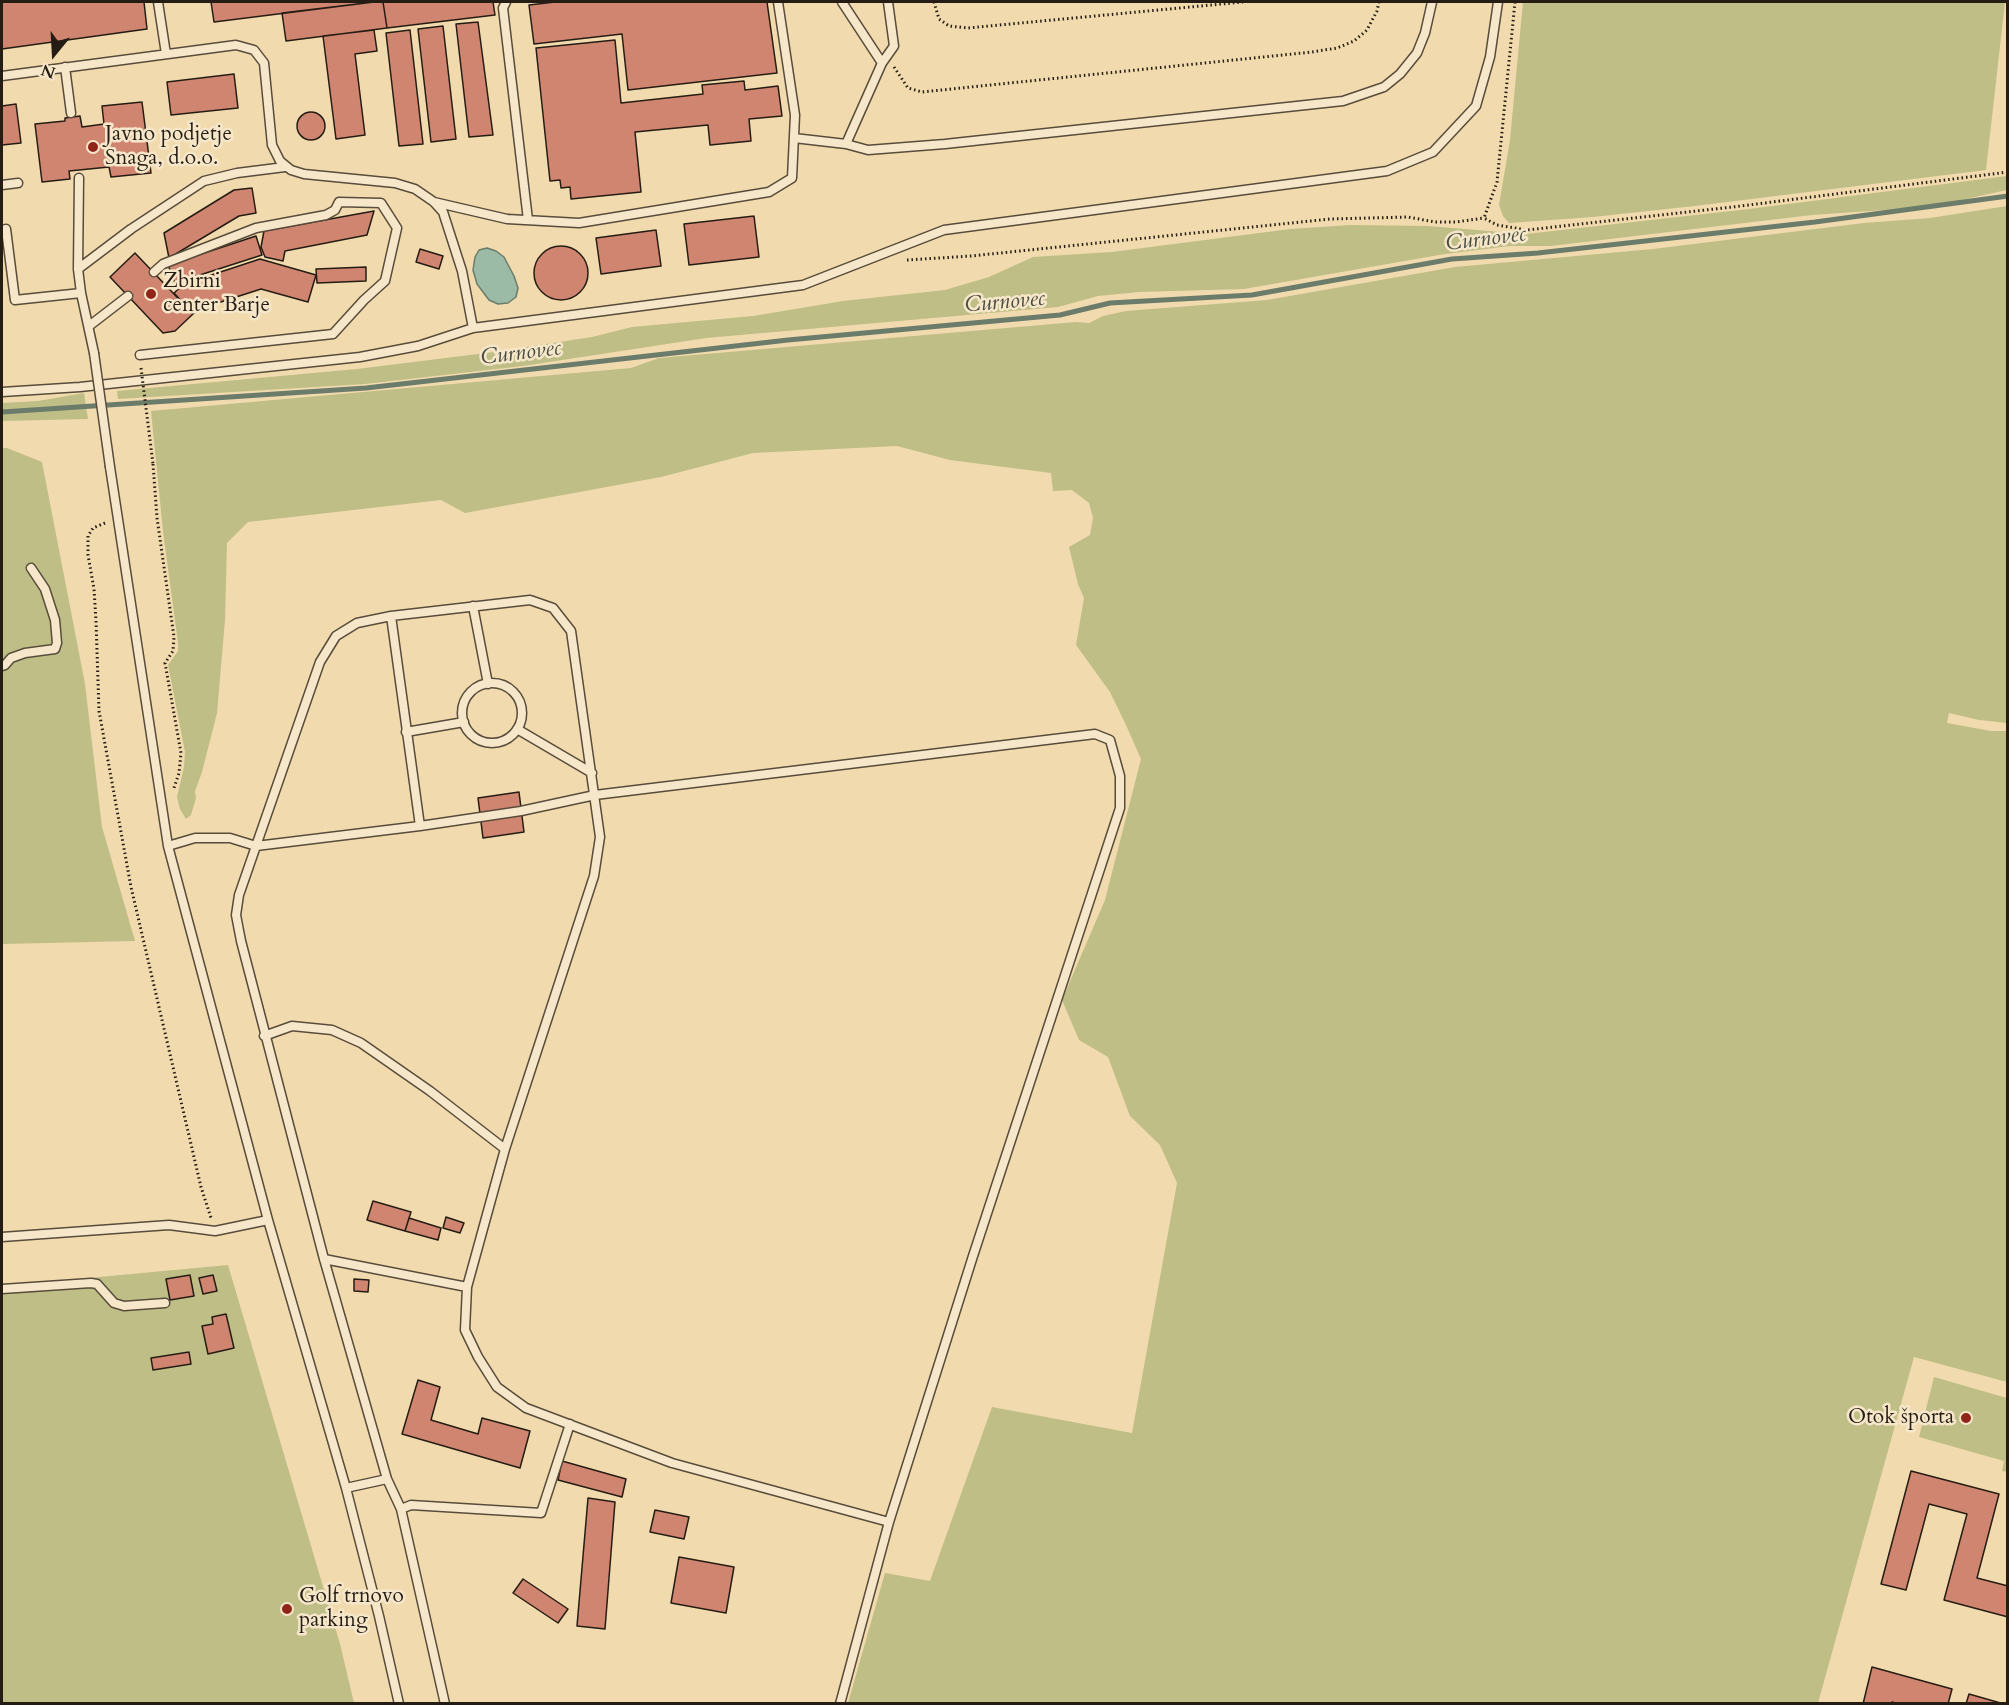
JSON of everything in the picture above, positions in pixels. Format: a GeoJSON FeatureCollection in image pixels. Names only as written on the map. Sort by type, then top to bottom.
{"type":"FeatureCollection","features":[{"type":"Feature","properties":{"kind":"lane"},"geometry":{"type":"LineString","coordinates":[[158,2],[166,54]]}},
{"type":"Feature","properties":{"kind":"lane"},"geometry":{"type":"LineString","coordinates":[[506,2],[503,8],[528,220]]}},
{"type":"Feature","properties":{"kind":"lane"},"geometry":{"type":"LineString","coordinates":[[434,202],[507,219],[579,223],[770,192],[792,178],[795,115],[778,2]]}},
{"type":"Feature","properties":{"kind":"lane"},"geometry":{"type":"LineString","coordinates":[[842,2],[882,63]]}},
{"type":"Feature","properties":{"kind":"lane"},"geometry":{"type":"LineString","coordinates":[[846,144],[882,63],[894,46],[888,2]]}},
{"type":"Feature","properties":{"kind":"lane"},"geometry":{"type":"LineString","coordinates":[[794,138],[846,144],[868,150],[945,144],[1343,101],[1384,87],[1400,74],[1417,53],[1425,33],[1432,2]]}},
{"type":"Feature","properties":{"kind":"lane"},"geometry":{"type":"LineString","coordinates":[[2,392],[91,386],[360,357],[418,346],[473,328],[803,285],[944,230],[1387,171],[1433,152],[1476,106],[1490,57],[1498,2]]}},
{"type":"Feature","properties":{"kind":"lane"},"geometry":{"type":"LineString","coordinates":[[2,76],[236,45],[254,50],[264,63],[272,145],[285,167]]}},
{"type":"Feature","properties":{"kind":"lane"},"geometry":{"type":"LineString","coordinates":[[65,67],[71,113]]}},
{"type":"Feature","properties":{"kind":"lane"},"geometry":{"type":"LineString","coordinates":[[78,269],[131,229],[204,181],[237,173],[285,167],[304,174],[395,183],[415,189],[434,202],[443,212],[462,271],[473,328]]}},
{"type":"Feature","properties":{"kind":"lane"},"geometry":{"type":"LineString","coordinates":[[78,178],[78,269],[81,293],[94,353],[168,846],[268,1220],[346,1488],[399,1704]]}},
{"type":"Feature","properties":{"kind":"lane"},"geometry":{"type":"LineString","coordinates":[[2,185],[18,183]]}},
{"type":"Feature","properties":{"kind":"lane"},"geometry":{"type":"LineString","coordinates":[[140,356],[333,334],[384,281],[397,228],[381,203],[339,202],[335,210],[326,215],[256,228],[163,264],[154,273]]}},
{"type":"Feature","properties":{"kind":"lane"},"geometry":{"type":"LineString","coordinates":[[2,230],[6,229],[15,300],[81,293]]}},
{"type":"Feature","properties":{"kind":"lane"},"geometry":{"type":"LineString","coordinates":[[89,326],[128,296]]}},
{"type":"Feature","properties":{"kind":"lane"},"geometry":{"type":"LineString","coordinates":[[2,666],[11,658],[25,653],[55,649],[57,644],[55,620],[45,589],[31,568]]}},
{"type":"Feature","properties":{"kind":"lane"},"geometry":{"type":"LineString","coordinates":[[445,1704],[401,1509],[387,1479],[324,1259],[264,1036],[236,915],[239,895],[320,662],[336,636],[357,623],[391,616],[530,600],[553,609],[571,631],[600,837],[594,876],[504,1149],[467,1287],[465,1330],[478,1357],[497,1387],[526,1408],[672,1463],[889,1522]]}},
{"type":"Feature","properties":{"kind":"lane"},"geometry":{"type":"LineString","coordinates":[[473,606],[488,684]]}},
{"type":"Feature","properties":{"kind":"lane"},"geometry":{"type":"LineString","coordinates":[[391,616],[420,826]]}},
{"type":"Feature","properties":{"kind":"lane"},"geometry":{"type":"LineString","coordinates":[[488,684],[507,687],[514,693],[522,711],[518,729],[511,736],[493,743],[475,738],[464,722],[462,714],[467,697],[480,686],[488,684]]}},
{"type":"Feature","properties":{"kind":"lane"},"geometry":{"type":"LineString","coordinates":[[406,732],[464,722]]}},
{"type":"Feature","properties":{"kind":"lane"},"geometry":{"type":"LineString","coordinates":[[518,729],[592,773]]}},
{"type":"Feature","properties":{"kind":"lane"},"geometry":{"type":"LineString","coordinates":[[168,846],[195,838],[230,838],[256,846],[521,811],[595,795],[1095,734],[1110,740],[1120,776],[1120,808],[969,1267],[889,1522],[840,1704]]}},
{"type":"Feature","properties":{"kind":"lane"},"geometry":{"type":"LineString","coordinates":[[264,1036],[292,1026],[332,1029],[361,1043],[430,1091],[504,1149]]}},
{"type":"Feature","properties":{"kind":"lane"},"geometry":{"type":"LineString","coordinates":[[2,1237],[169,1224],[215,1231],[268,1220]]}},
{"type":"Feature","properties":{"kind":"lane"},"geometry":{"type":"LineString","coordinates":[[324,1259],[467,1287]]}},
{"type":"Feature","properties":{"kind":"lane"},"geometry":{"type":"LineString","coordinates":[[2,1289],[91,1283],[97,1284],[114,1303],[124,1305],[165,1303]]}},
{"type":"Feature","properties":{"kind":"lane"},"geometry":{"type":"LineString","coordinates":[[401,1509],[411,1505],[541,1513],[570,1424]]}},
{"type":"Feature","properties":{"kind":"lane"},"geometry":{"type":"LineString","coordinates":[[346,1488],[387,1479]]}},
{"type":"Feature","properties":{"kind":"path"},"geometry":{"type":"LineString","coordinates":[[934,2],[939,19],[950,26],[968,28],[1243,2]]}},
{"type":"Feature","properties":{"kind":"path"},"geometry":{"type":"LineString","coordinates":[[888,55],[897,75],[908,88],[922,92],[1312,52],[1337,48],[1354,41],[1367,30],[1379,2]]}},
{"type":"Feature","properties":{"kind":"path"},"geometry":{"type":"LineString","coordinates":[[1484,218],[1497,182],[1515,2]]}},
{"type":"Feature","properties":{"kind":"path"},"geometry":{"type":"LineString","coordinates":[[903,260],[983,255],[1330,219],[1408,217],[1435,222],[1456,222],[1484,218],[1497,225],[1527,230],[2007,172]]}},
{"type":"Feature","properties":{"kind":"path"},"geometry":{"type":"LineString","coordinates":[[141,368],[174,637],[173,651],[165,663],[181,753],[179,773],[172,794]]}},
{"type":"Feature","properties":{"kind":"path"},"geometry":{"type":"LineString","coordinates":[[117,518],[93,528],[88,536],[88,555],[96,610],[99,711],[131,888],[201,1187],[215,1231]]}},
{"type":"Feature","properties":{"kind":"shaded area"},"geometry":{"type":"Polygon","coordinates":[[[1523,2],[2005,2],[1986,170],[1695,206],[1509,223],[1503,216],[1499,205],[1510,140],[1523,2]]]}},
{"type":"Feature","properties":{"kind":"shaded area"},"geometry":{"type":"Polygon","coordinates":[[[2007,176],[2007,190],[1929,207],[1812,215],[1551,246],[1510,246],[1445,254],[1244,289],[1139,292],[1098,296],[1058,307],[706,338],[523,366],[365,384],[118,399],[117,391],[357,369],[494,352],[592,337],[632,327],[753,316],[843,301],[945,290],[989,277],[1033,257],[1112,252],[1290,229],[1350,225],[1428,226],[1526,234],[1749,209],[2007,176]]]}},
{"type":"Feature","properties":{"kind":"shaded area"},"geometry":{"type":"Polygon","coordinates":[[[2007,206],[2007,723],[1979,720],[1949,713],[1947,723],[1991,731],[2007,731],[2007,1382],[1914,1357],[1818,1703],[848,1703],[885,1573],[930,1581],[992,1407],[1132,1433],[1177,1183],[1160,1145],[1130,1116],[1108,1057],[1079,1040],[1062,1000],[1105,900],[1141,759],[1110,692],[1076,645],[1084,598],[1078,584],[1069,547],[1090,535],[1093,518],[1089,503],[1072,490],[1053,491],[1051,473],[950,460],[897,446],[753,453],[661,477],[465,513],[441,500],[248,522],[227,543],[225,620],[217,713],[195,791],[196,798],[191,815],[186,819],[180,809],[177,797],[185,752],[168,665],[178,651],[178,643],[163,531],[151,411],[631,368],[659,358],[1076,322],[1089,323],[1103,316],[1126,311],[1267,300],[1455,267],[1653,249],[1864,223],[1930,218],[2007,206]]]}},
{"type":"Feature","properties":{"kind":"shaded area"},"geometry":{"type":"Polygon","coordinates":[[[487,248],[504,257],[514,276],[518,288],[516,297],[508,303],[498,304],[489,300],[477,284],[473,270],[475,257],[479,250],[487,248]]]}},
{"type":"Feature","properties":{"kind":"shaded area"},"geometry":{"type":"Polygon","coordinates":[[[84,393],[88,419],[2,421],[2,403],[38,401],[84,393]]]}},
{"type":"Feature","properties":{"kind":"shaded area"},"geometry":{"type":"Polygon","coordinates":[[[2,448],[42,462],[85,684],[102,827],[135,941],[2,944],[2,448]]]}},
{"type":"Feature","properties":{"kind":"shaded area"},"geometry":{"type":"Polygon","coordinates":[[[228,1265],[340,1644],[354,1703],[2,1704],[2,1286],[228,1265]]]}},
{"type":"Feature","properties":{"kind":"shaded area","name":"Otok športa"},"geometry":{"type":"Polygon","coordinates":[[[1934,1377],[2007,1398],[2007,1472],[2002,1471],[2004,1461],[1919,1437],[1934,1377]]]}},
{"type":"Feature","properties":{"kind":"building"},"geometry":{"type":"Polygon","coordinates":[[[2,2],[144,2],[147,29],[2,49],[2,2]]]}},
{"type":"Feature","properties":{"kind":"building"},"geometry":{"type":"Polygon","coordinates":[[[211,2],[374,2],[214,22],[211,2]]]}},
{"type":"Feature","properties":{"kind":"building"},"geometry":{"type":"Polygon","coordinates":[[[383,2],[387,28],[286,41],[282,13],[383,2]]]}},
{"type":"Feature","properties":{"kind":"building"},"geometry":{"type":"Polygon","coordinates":[[[383,2],[493,2],[495,15],[387,28],[383,2]]]}},
{"type":"Feature","properties":{"kind":"building"},"geometry":{"type":"Polygon","coordinates":[[[555,2],[767,2],[777,73],[628,90],[622,34],[534,44],[529,5],[555,2]]]}},
{"type":"Feature","properties":{"kind":"building"},"geometry":{"type":"Polygon","coordinates":[[[478,22],[493,135],[469,137],[456,24],[478,22]]]}},
{"type":"Feature","properties":{"kind":"building"},"geometry":{"type":"Polygon","coordinates":[[[443,26],[456,139],[431,142],[418,29],[443,26]]]}},
{"type":"Feature","properties":{"kind":"building"},"geometry":{"type":"Polygon","coordinates":[[[374,30],[377,51],[355,54],[365,135],[336,139],[323,36],[374,30]]]}},
{"type":"Feature","properties":{"kind":"building"},"geometry":{"type":"Polygon","coordinates":[[[410,30],[423,144],[399,146],[386,33],[410,30]]]}},
{"type":"Feature","properties":{"kind":"building"},"geometry":{"type":"Polygon","coordinates":[[[615,40],[621,103],[703,94],[702,85],[744,81],[745,90],[778,86],[782,116],[749,119],[751,141],[710,145],[708,125],[635,132],[641,192],[571,199],[570,187],[561,188],[560,180],[550,181],[536,48],[615,40]]]}},
{"type":"Feature","properties":{"kind":"building"},"geometry":{"type":"Polygon","coordinates":[[[234,74],[238,108],[171,115],[167,82],[234,74]]]}},
{"type":"Feature","properties":{"kind":"building","name":"Javno podjetje Snaga, d.o.o."},"geometry":{"type":"Polygon","coordinates":[[[142,102],[151,173],[111,177],[109,167],[69,171],[70,179],[42,182],[35,124],[65,121],[65,118],[80,116],[82,127],[104,124],[102,106],[142,102]]]}},
{"type":"Feature","properties":{"kind":"building"},"geometry":{"type":"Polygon","coordinates":[[[16,104],[21,143],[2,145],[2,106],[16,104]]]}},
{"type":"Feature","properties":{"kind":"building"},"geometry":{"type":"Polygon","coordinates":[[[311,112],[321,116],[325,126],[321,136],[311,140],[301,136],[297,126],[301,116],[311,112]]]}},
{"type":"Feature","properties":{"kind":"building"},"geometry":{"type":"Polygon","coordinates":[[[252,188],[256,213],[239,216],[169,258],[164,233],[234,190],[252,188]]]}},
{"type":"Feature","properties":{"kind":"building"},"geometry":{"type":"Polygon","coordinates":[[[374,211],[367,235],[285,251],[283,261],[265,257],[261,247],[264,231],[374,211]]]}},
{"type":"Feature","properties":{"kind":"building"},"geometry":{"type":"Polygon","coordinates":[[[754,216],[759,257],[689,265],[684,224],[754,216]]]}},
{"type":"Feature","properties":{"kind":"building"},"geometry":{"type":"Polygon","coordinates":[[[656,230],[661,266],[601,274],[596,238],[656,230]]]}},
{"type":"Feature","properties":{"kind":"building"},"geometry":{"type":"Polygon","coordinates":[[[256,236],[262,255],[175,283],[168,265],[256,236]]]}},
{"type":"Feature","properties":{"kind":"building"},"geometry":{"type":"Polygon","coordinates":[[[556,246],[566,246],[576,250],[584,258],[588,273],[584,288],[576,296],[566,300],[556,300],[546,296],[538,288],[534,278],[534,268],[538,258],[546,250],[556,246]]]}},
{"type":"Feature","properties":{"kind":"building"},"geometry":{"type":"Polygon","coordinates":[[[420,249],[443,256],[439,269],[416,262],[420,249]]]}},
{"type":"Feature","properties":{"kind":"building","name":"Zbirni center Barje"},"geometry":{"type":"Polygon","coordinates":[[[135,253],[193,314],[175,331],[163,333],[110,277],[135,253]]]}},
{"type":"Feature","properties":{"kind":"building"},"geometry":{"type":"Polygon","coordinates":[[[260,259],[316,275],[308,302],[261,289],[199,309],[193,314],[174,293],[184,284],[260,259]]]}},
{"type":"Feature","properties":{"kind":"building"},"geometry":{"type":"Polygon","coordinates":[[[366,267],[366,281],[317,283],[316,269],[366,267]]]}},
{"type":"Feature","properties":{"kind":"building"},"geometry":{"type":"Polygon","coordinates":[[[519,792],[524,832],[483,838],[478,798],[519,792]]]}},
{"type":"Feature","properties":{"kind":"building"},"geometry":{"type":"Polygon","coordinates":[[[373,1201],[411,1212],[405,1231],[367,1220],[373,1201]]]}},
{"type":"Feature","properties":{"kind":"building"},"geometry":{"type":"Polygon","coordinates":[[[446,1217],[464,1223],[460,1233],[443,1228],[446,1217]]]}},
{"type":"Feature","properties":{"kind":"building"},"geometry":{"type":"Polygon","coordinates":[[[409,1218],[441,1228],[438,1240],[405,1231],[409,1218]]]}},
{"type":"Feature","properties":{"kind":"building"},"geometry":{"type":"Polygon","coordinates":[[[190,1275],[194,1296],[170,1300],[166,1279],[190,1275]]]}},
{"type":"Feature","properties":{"kind":"building"},"geometry":{"type":"Polygon","coordinates":[[[213,1275],[217,1291],[203,1294],[199,1278],[213,1275]]]}},
{"type":"Feature","properties":{"kind":"building"},"geometry":{"type":"Polygon","coordinates":[[[354,1279],[369,1280],[368,1292],[354,1291],[354,1279]]]}},
{"type":"Feature","properties":{"kind":"building"},"geometry":{"type":"Polygon","coordinates":[[[226,1314],[234,1348],[208,1354],[202,1326],[213,1324],[212,1317],[226,1314]]]}},
{"type":"Feature","properties":{"kind":"building"},"geometry":{"type":"Polygon","coordinates":[[[189,1352],[191,1364],[153,1370],[151,1358],[189,1352]]]}},
{"type":"Feature","properties":{"kind":"building"},"geometry":{"type":"Polygon","coordinates":[[[418,1380],[440,1387],[431,1420],[478,1434],[482,1418],[530,1431],[520,1468],[402,1434],[418,1380]]]}},
{"type":"Feature","properties":{"kind":"building"},"geometry":{"type":"Polygon","coordinates":[[[562,1461],[626,1479],[622,1497],[558,1480],[562,1461]]]}},
{"type":"Feature","properties":{"kind":"building"},"geometry":{"type":"Polygon","coordinates":[[[1911,1471],[1999,1494],[1977,1578],[2008,1586],[2008,1617],[1944,1600],[1967,1514],[1929,1504],[1906,1590],[1881,1584],[1911,1471]]]}},
{"type":"Feature","properties":{"kind":"building"},"geometry":{"type":"Polygon","coordinates":[[[588,1498],[615,1502],[605,1629],[577,1626],[588,1498]]]}},
{"type":"Feature","properties":{"kind":"building"},"geometry":{"type":"Polygon","coordinates":[[[655,1510],[689,1517],[684,1539],[650,1532],[655,1510]]]}},
{"type":"Feature","properties":{"kind":"building"},"geometry":{"type":"Polygon","coordinates":[[[679,1557],[734,1567],[726,1613],[671,1603],[679,1557]]]}},
{"type":"Feature","properties":{"kind":"building"},"geometry":{"type":"Polygon","coordinates":[[[523,1579],[568,1609],[558,1623],[513,1593],[523,1579]]]}},
{"type":"Feature","properties":{"kind":"building"},"geometry":{"type":"Polygon","coordinates":[[[1872,1667],[1952,1689],[1948,1704],[1892,1702],[1891,1704],[1863,1704],[1872,1667]]]}},
{"type":"Feature","properties":{"kind":"building"},"geometry":{"type":"Polygon","coordinates":[[[1969,1694],[2004,1704],[1966,1704],[1969,1694]]]}},
{"type":"Feature","properties":{"kind":"waterway","name":"Curnovec"},"geometry":{"type":"LineString","coordinates":[[2,412],[366,388],[788,340],[1060,315],[1110,303],[1252,295],[1452,259],[1538,253],[1815,222],[2008,196]]}},
{"type":"Feature","properties":{"kind":"place","name":"Javno podjetje Snaga, d.o.o."},"geometry":{"type":"Point","coordinates":[93,147]}},
{"type":"Feature","properties":{"kind":"place","name":"Zbirni center Barje"},"geometry":{"type":"Point","coordinates":[151,294]}},
{"type":"Feature","properties":{"kind":"place","name":"Otok športa"},"geometry":{"type":"Point","coordinates":[1966,1418]}},
{"type":"Feature","properties":{"kind":"place","name":"Golf trnovo parking"},"geometry":{"type":"Point","coordinates":[287,1609]}}]}
